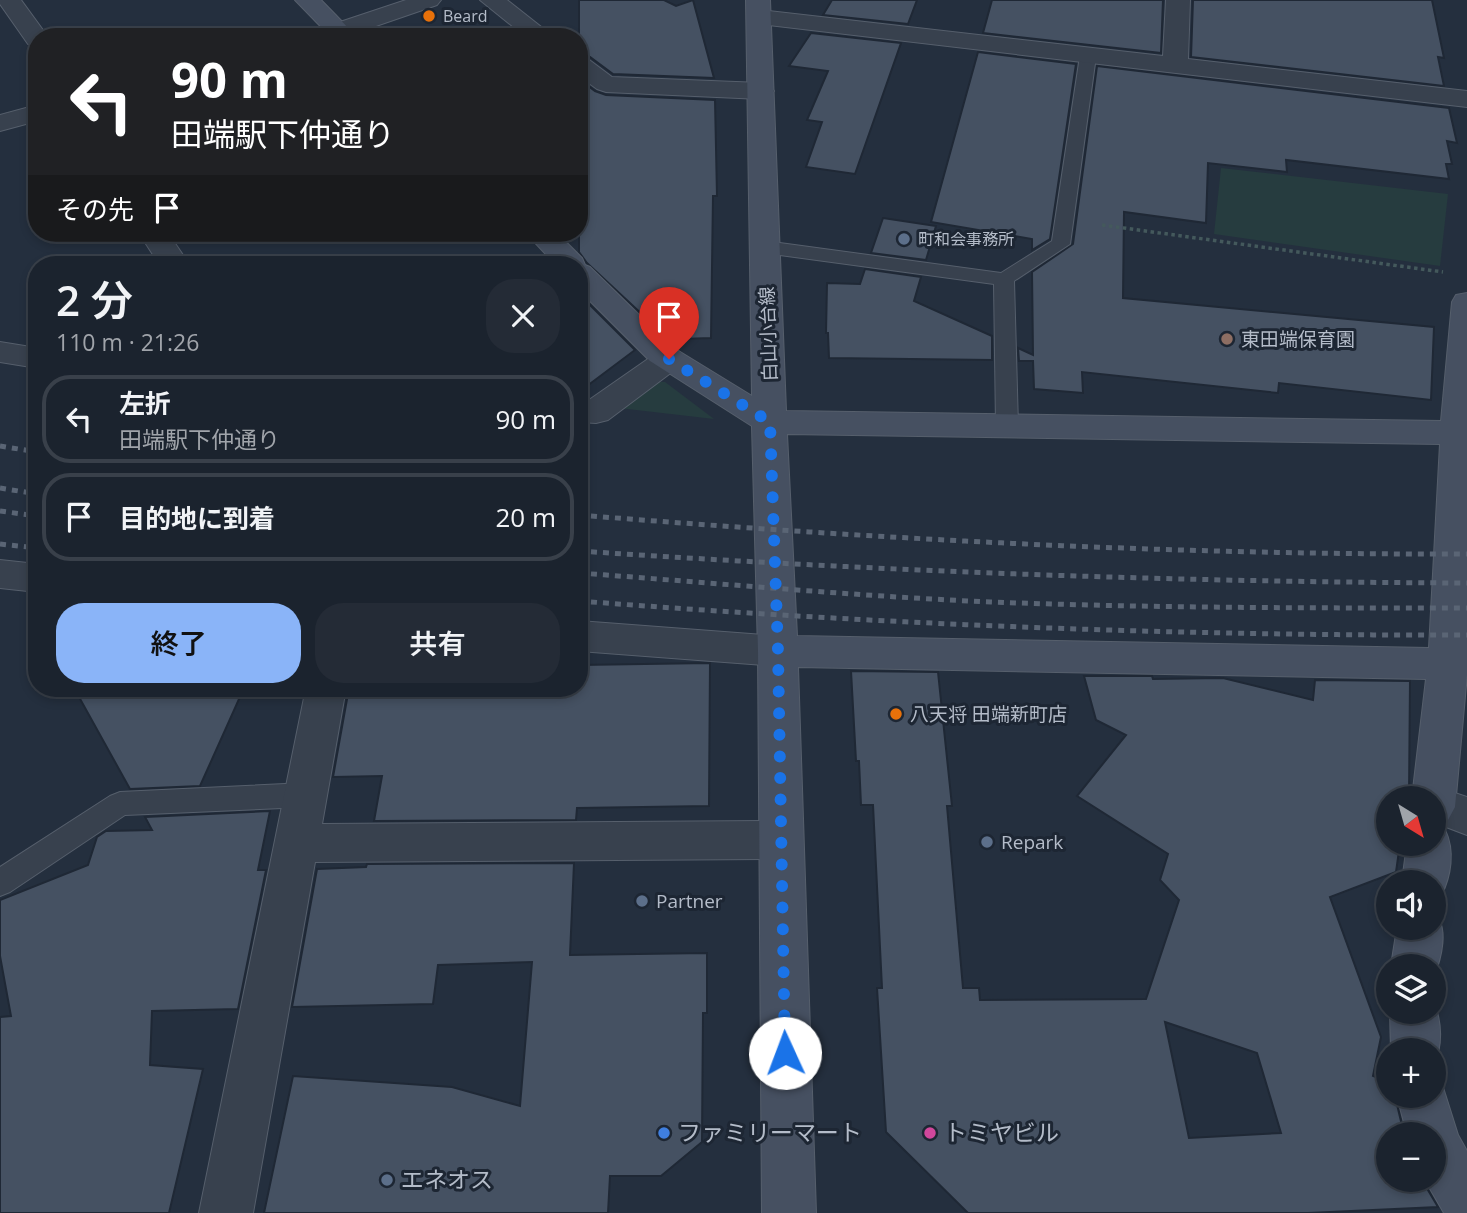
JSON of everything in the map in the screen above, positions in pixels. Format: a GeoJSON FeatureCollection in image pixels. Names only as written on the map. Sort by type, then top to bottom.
{"type":"FeatureCollection","features":[{"type":"Feature","properties":{"kind":"street"},"geometry":{"type":"LineString","coordinates":[[9,0],[29,28]]}},
{"type":"Feature","properties":{"kind":"street"},"geometry":{"type":"LineString","coordinates":[[307,0],[329,28]]}},
{"type":"Feature","properties":{"kind":"street"},"geometry":{"type":"LineString","coordinates":[[354,28],[429,0]]}},
{"type":"Feature","properties":{"kind":"street"},"geometry":{"type":"LineString","coordinates":[[492,0],[530,28]]}},
{"type":"Feature","properties":{"kind":"street"},"geometry":{"type":"LineString","coordinates":[[1175,66],[1178,0]]}},
{"type":"Feature","properties":{"kind":"street"},"geometry":{"type":"LineString","coordinates":[[758,9],[1088,56],[1467,99]]}},
{"type":"Feature","properties":{"kind":"street","name":"白山小台線"},"geometry":{"type":"LineString","coordinates":[[758,9],[778,651],[789,1213]]}},
{"type":"Feature","properties":{"kind":"street"},"geometry":{"type":"LineString","coordinates":[[0,34],[28,33]]}},
{"type":"Feature","properties":{"kind":"street"},"geometry":{"type":"LineString","coordinates":[[588,70],[606,83],[761,92]]}},
{"type":"Feature","properties":{"kind":"street"},"geometry":{"type":"LineString","coordinates":[[0,123],[28,115]]}},
{"type":"Feature","properties":{"kind":"street"},"geometry":{"type":"LineString","coordinates":[[550,242],[563,256]]}},
{"type":"Feature","properties":{"kind":"street"},"geometry":{"type":"LineString","coordinates":[[588,282],[669,359],[770,422],[1458,433]]}},
{"type":"Feature","properties":{"kind":"street"},"geometry":{"type":"LineString","coordinates":[[1437,786],[1458,664],[1458,287]]}},
{"type":"Feature","properties":{"kind":"street"},"geometry":{"type":"LineString","coordinates":[[0,352],[28,357]]}},
{"type":"Feature","properties":{"kind":"street"},"geometry":{"type":"LineString","coordinates":[[588,412],[596,412],[669,359]]}},
{"type":"Feature","properties":{"kind":"street"},"geometry":{"type":"LineString","coordinates":[[0,574],[28,577]]}},
{"type":"Feature","properties":{"kind":"street"},"geometry":{"type":"LineString","coordinates":[[588,637],[778,651],[1458,664]]}},
{"type":"Feature","properties":{"kind":"street"},"geometry":{"type":"LineString","coordinates":[[226,1213],[324,697]]}},
{"type":"Feature","properties":{"kind":"street"},"geometry":{"type":"LineString","coordinates":[[1446,810],[1467,816]]}},
{"type":"Feature","properties":{"kind":"street"},"geometry":{"type":"LineString","coordinates":[[296,843],[780,840]]}},
{"type":"Feature","properties":{"kind":"street"},"geometry":{"type":"LineString","coordinates":[[1446,1165],[1467,1201]]}},
{"type":"Feature","properties":{"kind":"lane"},"geometry":{"type":"LineString","coordinates":[[765,247],[1004,279],[1060,244],[1088,56]]}},
{"type":"Feature","properties":{"kind":"lane"},"geometry":{"type":"LineString","coordinates":[[1004,279],[1007,426]]}},
{"type":"Feature","properties":{"kind":"lane"},"geometry":{"type":"LineString","coordinates":[[0,883],[120,804],[306,795]]}},
{"type":"Feature","properties":{"kind":"path"},"geometry":{"type":"LineString","coordinates":[[1063,219],[1458,287]]}},
{"type":"Feature","properties":{"kind":"green space"},"geometry":{"type":"Polygon","coordinates":[[[1221,168],[1448,194],[1440,266],[1214,234],[1221,168]]]}},
{"type":"Feature","properties":{"kind":"green space"},"geometry":{"type":"Polygon","coordinates":[[[649,382],[665,382],[714,419],[619,408],[649,382]]]}},
{"type":"Feature","properties":{"kind":"building"},"geometry":{"type":"Polygon","coordinates":[[[579,0],[664,0],[676,6],[693,0],[714,78],[613,74],[588,57],[588,28],[579,28],[579,0]]]}},
{"type":"Feature","properties":{"kind":"building"},"geometry":{"type":"Polygon","coordinates":[[[832,0],[917,0],[908,24],[823,15],[832,0]]]}},
{"type":"Feature","properties":{"kind":"building"},"geometry":{"type":"Polygon","coordinates":[[[992,0],[1163,0],[1161,53],[983,33],[992,0]]]}},
{"type":"Feature","properties":{"kind":"building"},"geometry":{"type":"Polygon","coordinates":[[[1193,0],[1432,0],[1444,58],[1438,57],[1444,86],[1191,57],[1193,0]]]}},
{"type":"Feature","properties":{"kind":"building"},"geometry":{"type":"Polygon","coordinates":[[[811,33],[901,43],[855,174],[806,167],[822,122],[807,120],[828,71],[789,66],[811,33]]]}},
{"type":"Feature","properties":{"kind":"building"},"geometry":{"type":"Polygon","coordinates":[[[978,52],[1076,64],[1050,239],[1032,250],[1032,239],[931,222],[978,52]]]}},
{"type":"Feature","properties":{"kind":"building"},"geometry":{"type":"Polygon","coordinates":[[[1097,66],[1449,108],[1457,143],[1447,141],[1452,164],[1446,164],[1449,179],[1286,160],[1287,172],[1208,163],[1206,223],[1124,212],[1123,298],[1434,327],[1431,400],[1279,383],[1278,393],[1082,372],[1083,393],[1034,389],[1033,361],[1019,361],[1018,348],[1033,355],[1032,272],[1073,244],[1097,66]]]}},
{"type":"Feature","properties":{"kind":"building"},"geometry":{"type":"Polygon","coordinates":[[[588,86],[606,95],[715,100],[717,196],[713,196],[711,338],[681,339],[666,327],[660,331],[588,264],[588,256],[582,256],[579,242],[588,242],[588,86]]]}},
{"type":"Feature","properties":{"kind":"building","name":"町和会事務所"},"geometry":{"type":"Polygon","coordinates":[[[883,218],[936,226],[926,260],[871,253],[883,218]]]}},
{"type":"Feature","properties":{"kind":"building"},"geometry":{"type":"Polygon","coordinates":[[[865,269],[921,277],[914,301],[992,336],[992,360],[829,358],[826,333],[827,283],[860,284],[865,269]]]}},
{"type":"Feature","properties":{"kind":"building"},"geometry":{"type":"Polygon","coordinates":[[[588,303],[635,350],[588,385],[588,303]]]}},
{"type":"Feature","properties":{"kind":"building"},"geometry":{"type":"Polygon","coordinates":[[[710,663],[709,806],[577,808],[576,820],[374,821],[382,776],[333,777],[347,697],[588,697],[588,665],[710,663]]]}},
{"type":"Feature","properties":{"kind":"building"},"geometry":{"type":"Polygon","coordinates":[[[851,671],[938,672],[952,806],[947,806],[963,988],[979,988],[980,1000],[1146,999],[1179,900],[1160,880],[1168,854],[1077,796],[1126,735],[1096,720],[1084,676],[1223,678],[1313,700],[1315,680],[1410,681],[1409,786],[1376,786],[1376,856],[1398,856],[1396,870],[1376,870],[1376,880],[1330,897],[1381,1037],[1376,1038],[1373,1076],[1376,1077],[1376,1108],[1398,1108],[1401,1122],[1376,1122],[1376,1192],[1429,1192],[1438,1207],[1308,1213],[968,1213],[886,1132],[877,988],[882,988],[873,805],[861,805],[859,761],[856,761],[851,671]],[[1165,1022],[1189,1138],[1281,1133],[1257,1053],[1165,1022]]]}},
{"type":"Feature","properties":{"kind":"building"},"geometry":{"type":"Polygon","coordinates":[[[79,697],[240,697],[200,786],[130,789],[79,697]]]}},
{"type":"Feature","properties":{"kind":"building"},"geometry":{"type":"Polygon","coordinates":[[[270,811],[258,870],[266,870],[238,1009],[152,1011],[150,1065],[203,1069],[169,1213],[0,1213],[0,1017],[11,1016],[0,956],[0,900],[88,865],[97,837],[106,831],[152,830],[145,817],[270,811]]]}},
{"type":"Feature","properties":{"kind":"building"},"geometry":{"type":"Polygon","coordinates":[[[574,863],[570,955],[707,953],[707,1013],[703,1013],[702,1142],[661,1176],[610,1176],[608,1213],[264,1213],[293,1076],[452,1087],[520,1106],[532,962],[438,965],[433,1004],[292,1007],[317,869],[366,867],[367,864],[574,863]]]}},
{"type":"Feature","properties":{"kind":"railway"},"geometry":{"type":"LineString","coordinates":[[0,446],[28,451]]}},
{"type":"Feature","properties":{"kind":"railway"},"geometry":{"type":"LineString","coordinates":[[0,488],[28,493]]}},
{"type":"Feature","properties":{"kind":"railway"},"geometry":{"type":"LineString","coordinates":[[0,511],[28,515]]}},
{"type":"Feature","properties":{"kind":"railway"},"geometry":{"type":"LineString","coordinates":[[588,516],[1023,544],[1245,552],[1467,554]]}},
{"type":"Feature","properties":{"kind":"railway"},"geometry":{"type":"LineString","coordinates":[[0,544],[28,547]]}},
{"type":"Feature","properties":{"kind":"railway"},"geometry":{"type":"LineString","coordinates":[[588,552],[1023,574],[1467,583]]}},
{"type":"Feature","properties":{"kind":"railway"},"geometry":{"type":"LineString","coordinates":[[588,574],[991,602],[1169,607],[1467,608]]}},
{"type":"Feature","properties":{"kind":"railway"},"geometry":{"type":"LineString","coordinates":[[588,602],[1023,627],[1467,635]]}},
{"type":"Feature","properties":{"kind":"place","name":"Beard"},"geometry":{"type":"Point","coordinates":[429,16]}},
{"type":"Feature","properties":{"kind":"place","name":"町和会事務所"},"geometry":{"type":"Point","coordinates":[904,239]}},
{"type":"Feature","properties":{"kind":"place","name":"東田端保育園"},"geometry":{"type":"Point","coordinates":[1227,339]}},
{"type":"Feature","properties":{"kind":"place","name":"八天将 田端新町店"},"geometry":{"type":"Point","coordinates":[896,714]}},
{"type":"Feature","properties":{"kind":"place","name":"Repark"},"geometry":{"type":"Point","coordinates":[987,842]}},
{"type":"Feature","properties":{"kind":"place","name":"Partner"},"geometry":{"type":"Point","coordinates":[642,901]}},
{"type":"Feature","properties":{"kind":"place","name":"ファミリーマート"},"geometry":{"type":"Point","coordinates":[664,1133]}},
{"type":"Feature","properties":{"kind":"place","name":"トミヤビル"},"geometry":{"type":"Point","coordinates":[930,1133]}},
{"type":"Feature","properties":{"kind":"place","name":"エネオス"},"geometry":{"type":"Point","coordinates":[387,1180]}},
{"type":"Feature","properties":{"kind":"route"},"geometry":{"type":"LineString","coordinates":[[669,359],[770,422],[778,651],[785,1053]]}}]}
